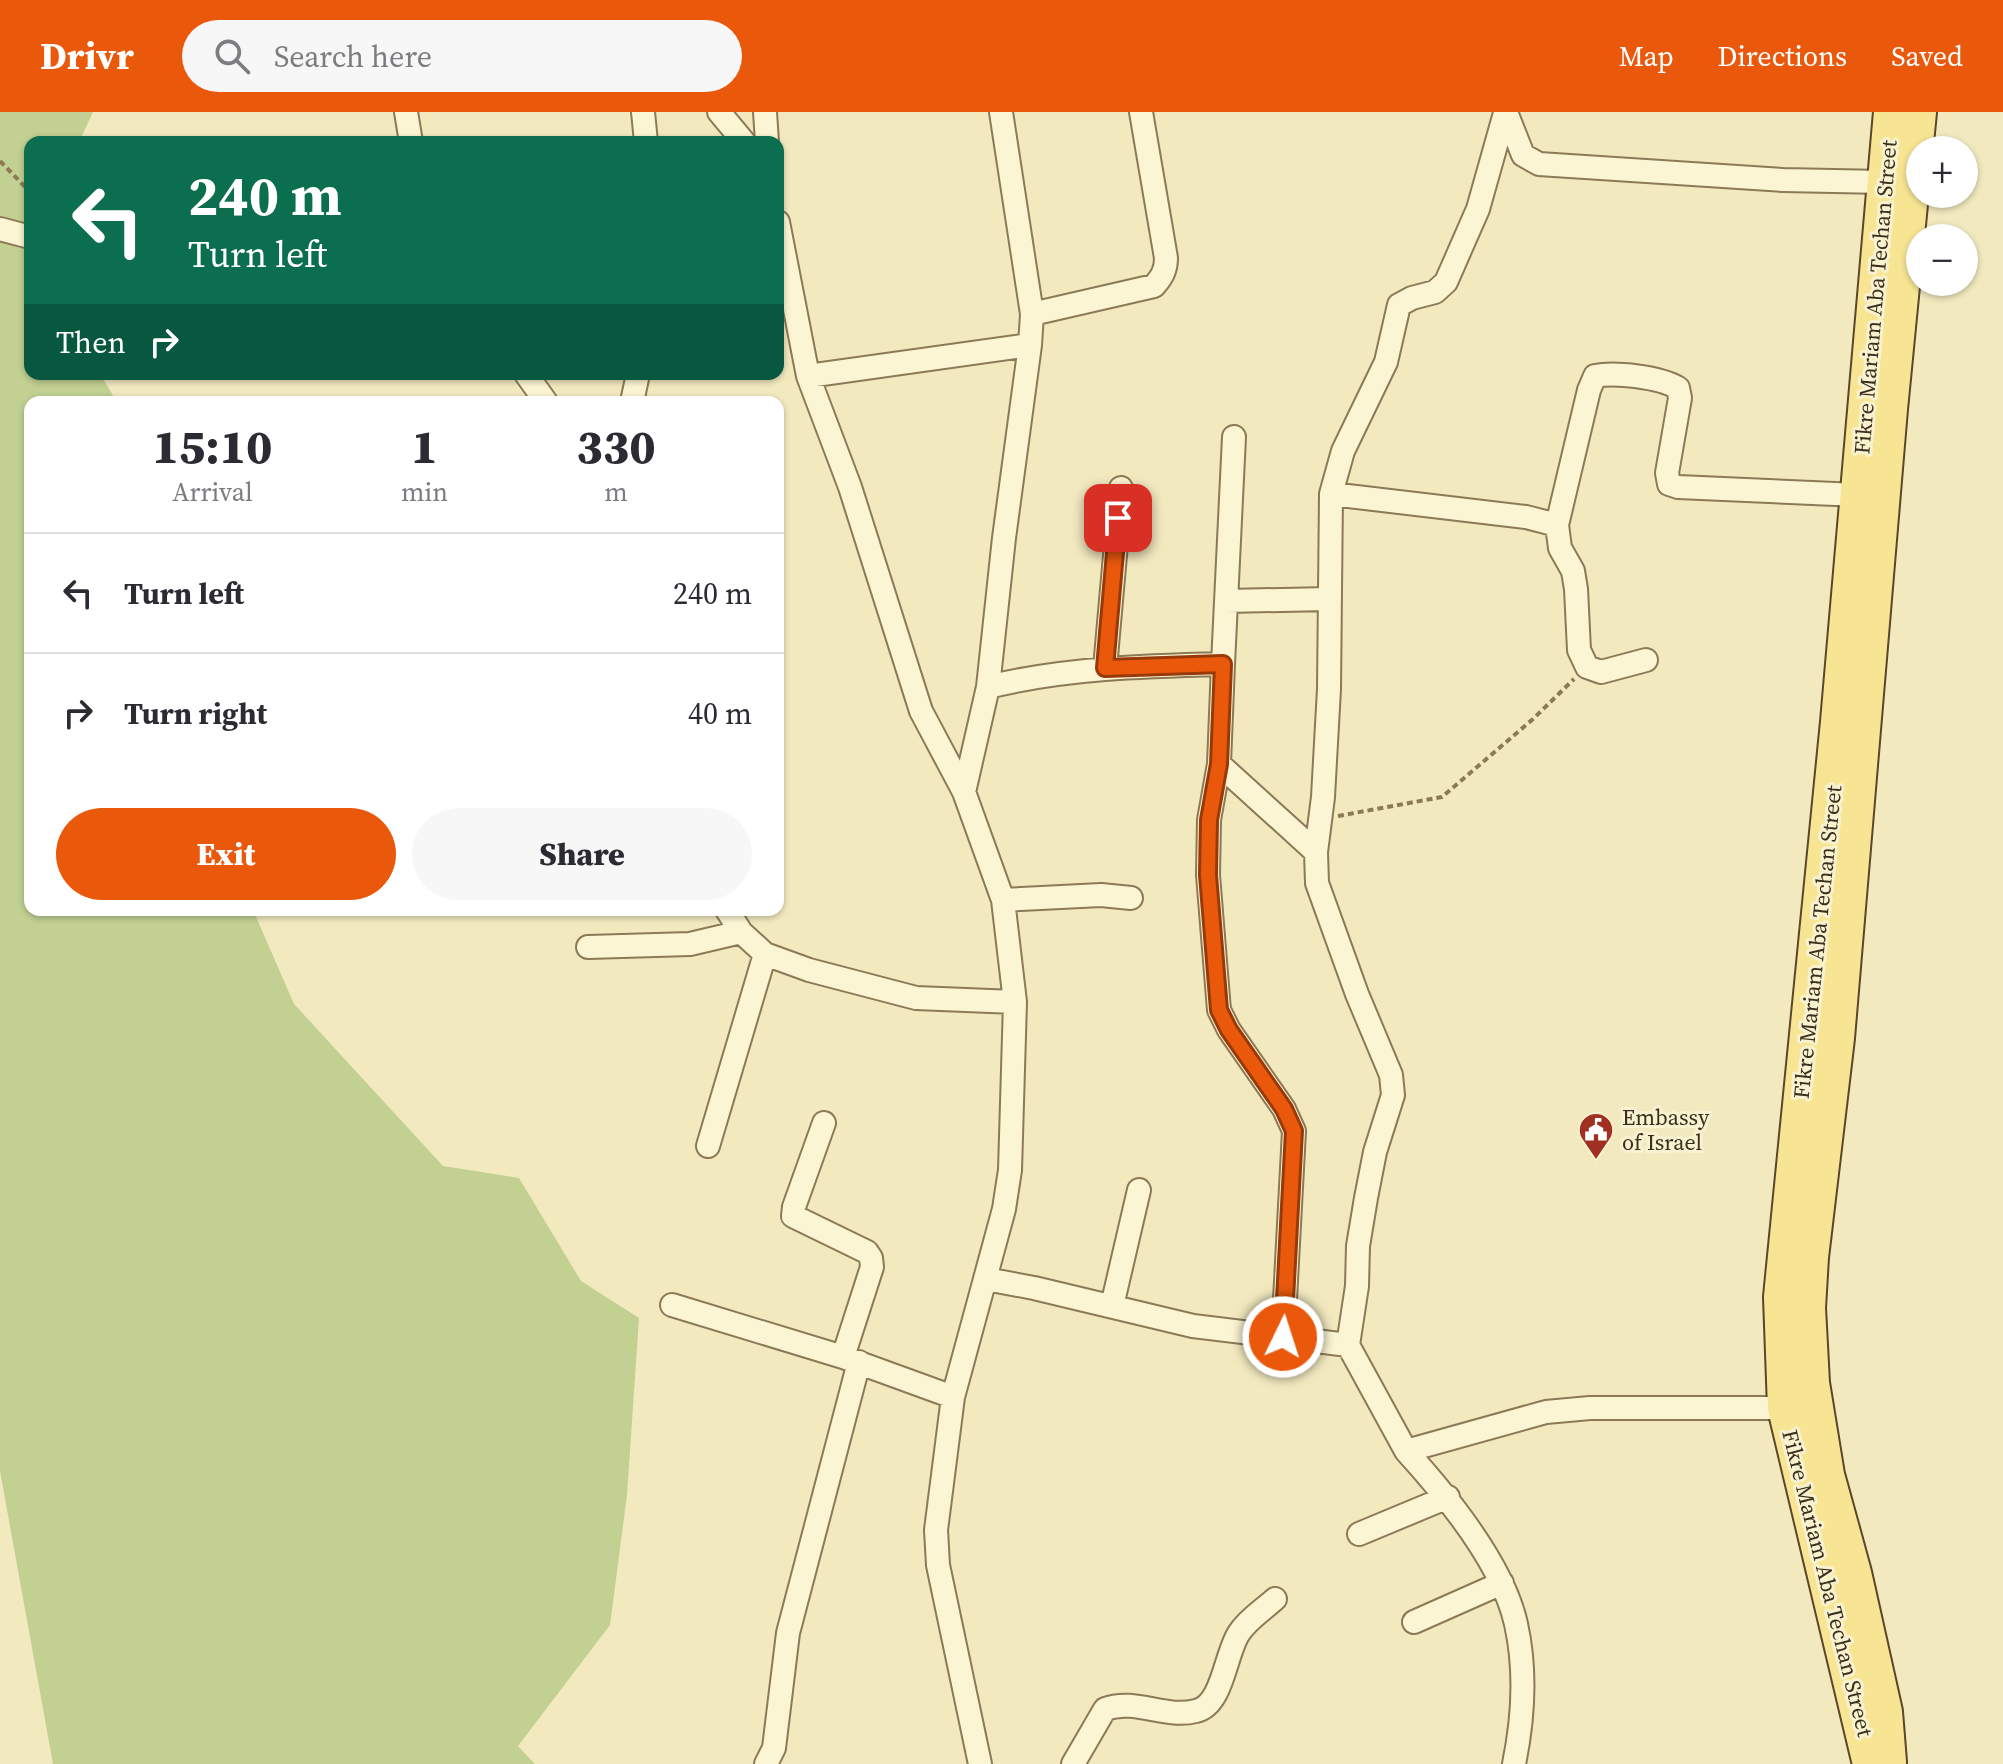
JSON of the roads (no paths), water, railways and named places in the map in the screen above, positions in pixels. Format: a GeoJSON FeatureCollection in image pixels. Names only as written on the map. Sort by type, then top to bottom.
{"type":"FeatureCollection","features":[{"type":"Feature","properties":{"kind":"main road","name":"Fikre Mariam Aba Techan Street"},"geometry":{"type":"LineString","coordinates":[[1870,1764],[1793,1387],[1808,1308],[1811,1257],[1837,1038],[1832,925],[1858,495],[1891,112]]}},
{"type":"Feature","properties":{"kind":"main road","name":"Fikre Mariam Aba Techan Street"},"geometry":{"type":"LineString","coordinates":[[1832,925],[1890,409],[1919,112]]}},
{"type":"Feature","properties":{"kind":"main road","name":"Fikre Mariam Aba Techan Street"},"geometry":{"type":"LineString","coordinates":[[1793,1387],[1827,1475],[1854,1573],[1885,1712],[1889,1764]]}},
{"type":"Feature","properties":{"kind":"street"},"geometry":{"type":"LineString","coordinates":[[406,112],[410,136]]}},
{"type":"Feature","properties":{"kind":"street"},"geometry":{"type":"LineString","coordinates":[[643,112],[645,136]]}},
{"type":"Feature","properties":{"kind":"street"},"geometry":{"type":"LineString","coordinates":[[719,112],[739,136]]}},
{"type":"Feature","properties":{"kind":"street"},"geometry":{"type":"LineString","coordinates":[[765,112],[767,136]]}},
{"type":"Feature","properties":{"kind":"street"},"geometry":{"type":"LineString","coordinates":[[964,792],[988,687],[1032,314],[1001,112]]}},
{"type":"Feature","properties":{"kind":"street"},"geometry":{"type":"LineString","coordinates":[[1032,314],[1154,286],[1166,269],[1141,112]]}},
{"type":"Feature","properties":{"kind":"street"},"geometry":{"type":"LineString","coordinates":[[1505,112],[1523,155],[1539,164],[1783,180],[1884,182]]}},
{"type":"Feature","properties":{"kind":"street"},"geometry":{"type":"LineString","coordinates":[[1505,112],[1478,209],[1446,282],[1435,292],[1399,305],[1386,362],[1343,451],[1331,494],[1329,689],[1316,852],[1317,883],[1357,994],[1391,1075],[1393,1095],[1375,1152],[1364,1210],[1348,1345],[1406,1451],[1448,1497],[1502,1583],[1516,1621],[1522,1658],[1514,1764]]}},
{"type":"Feature","properties":{"kind":"street"},"geometry":{"type":"LineString","coordinates":[[0,229],[24,235]]}},
{"type":"Feature","properties":{"kind":"street"},"geometry":{"type":"LineString","coordinates":[[784,253],[808,376],[850,487],[921,711],[964,792],[1003,900],[1015,1002],[1010,1170],[1004,1209],[953,1397],[936,1530],[937,1553],[980,1764]]}},
{"type":"Feature","properties":{"kind":"street"},"geometry":{"type":"LineString","coordinates":[[808,376],[1030,345]]}},
{"type":"Feature","properties":{"kind":"street"},"geometry":{"type":"LineString","coordinates":[[1646,660],[1601,672],[1587,667],[1579,650],[1573,571],[1560,548],[1557,525],[1595,376],[1607,373],[1669,382],[1678,388],[1680,398],[1667,473],[1669,484],[1678,487],[1858,495]]}},
{"type":"Feature","properties":{"kind":"street"},"geometry":{"type":"LineString","coordinates":[[1234,437],[1219,764],[1209,820],[1208,875],[1219,1010],[1229,1030],[1284,1109],[1294,1131],[1283,1337]]}},
{"type":"Feature","properties":{"kind":"street"},"geometry":{"type":"LineString","coordinates":[[1105,668],[1121,488]]}},
{"type":"Feature","properties":{"kind":"street"},"geometry":{"type":"LineString","coordinates":[[1331,494],[1526,517],[1557,525]]}},
{"type":"Feature","properties":{"kind":"street"},"geometry":{"type":"LineString","coordinates":[[1226,601],[1329,599]]}},
{"type":"Feature","properties":{"kind":"street"},"geometry":{"type":"LineString","coordinates":[[988,687],[1105,668],[1223,664]]}},
{"type":"Feature","properties":{"kind":"street"},"geometry":{"type":"LineString","coordinates":[[1219,764],[1316,852]]}},
{"type":"Feature","properties":{"kind":"street"},"geometry":{"type":"LineString","coordinates":[[1003,900],[1101,895],[1131,898]]}},
{"type":"Feature","properties":{"kind":"street"},"geometry":{"type":"LineString","coordinates":[[731,916],[741,932],[765,954],[809,970],[916,998],[1015,1002]]}},
{"type":"Feature","properties":{"kind":"street"},"geometry":{"type":"LineString","coordinates":[[588,947],[690,944],[741,932]]}},
{"type":"Feature","properties":{"kind":"street"},"geometry":{"type":"LineString","coordinates":[[708,1146],[765,954]]}},
{"type":"Feature","properties":{"kind":"street"},"geometry":{"type":"LineString","coordinates":[[766,1764],[774,1748],[788,1633],[872,1267],[867,1252],[793,1216],[824,1123]]}},
{"type":"Feature","properties":{"kind":"street"},"geometry":{"type":"LineString","coordinates":[[1112,1306],[1139,1190]]}},
{"type":"Feature","properties":{"kind":"street"},"geometry":{"type":"LineString","coordinates":[[986,1279],[1193,1326],[1348,1345]]}},
{"type":"Feature","properties":{"kind":"street"},"geometry":{"type":"LineString","coordinates":[[672,1305],[851,1360],[953,1397]]}},
{"type":"Feature","properties":{"kind":"street"},"geometry":{"type":"LineString","coordinates":[[1406,1451],[1546,1412],[1793,1387]]}},
{"type":"Feature","properties":{"kind":"street"},"geometry":{"type":"LineString","coordinates":[[1359,1534],[1448,1497]]}},
{"type":"Feature","properties":{"kind":"street"},"geometry":{"type":"LineString","coordinates":[[1414,1622],[1502,1583]]}},
{"type":"Feature","properties":{"kind":"street"},"geometry":{"type":"LineString","coordinates":[[1073,1764],[1105,1709],[1117,1705],[1149,1707],[1180,1714],[1200,1711],[1213,1699],[1237,1635],[1275,1599]]}},
{"type":"Feature","properties":{"kind":"place","name":"Embassy of Israel"},"geometry":{"type":"Point","coordinates":[1596,1161]}}]}
